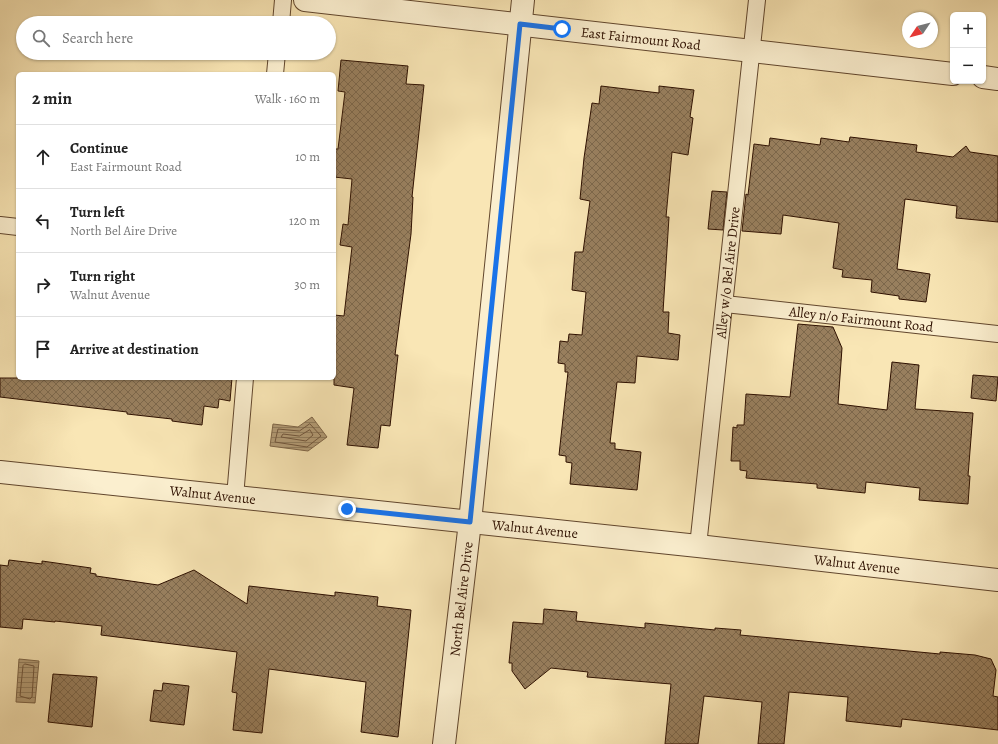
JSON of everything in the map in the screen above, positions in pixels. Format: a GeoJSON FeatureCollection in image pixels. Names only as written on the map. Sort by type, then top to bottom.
{"type":"FeatureCollection","features":[{"type":"Feature","properties":{"kind":"street","name":"East Fairmount Road"},"geometry":{"type":"LineString","coordinates":[[305,0],[950,74]]}},
{"type":"Feature","properties":{"kind":"street","name":"North Bel Aire Drive"},"geometry":{"type":"LineString","coordinates":[[444,744],[470,522],[523,0]]}},
{"type":"Feature","properties":{"kind":"street"},"geometry":{"type":"LineString","coordinates":[[986,77],[998,79]]}},
{"type":"Feature","properties":{"kind":"street","name":"Walnut Avenue"},"geometry":{"type":"LineString","coordinates":[[0,472],[698,546],[998,580]]}},
{"type":"Feature","properties":{"kind":"lane"},"geometry":{"type":"LineString","coordinates":[[281,16],[283,0]]}},
{"type":"Feature","properties":{"kind":"lane","name":"Alley w/o Bel Aire Drive"},"geometry":{"type":"LineString","coordinates":[[698,546],[751,52],[758,0]]}},
{"type":"Feature","properties":{"kind":"lane"},"geometry":{"type":"LineString","coordinates":[[275,72],[276,60]]}},
{"type":"Feature","properties":{"kind":"lane"},"geometry":{"type":"LineString","coordinates":[[0,225],[16,227]]}},
{"type":"Feature","properties":{"kind":"lane","name":"Alley n/o Fairmount Road"},"geometry":{"type":"LineString","coordinates":[[725,304],[998,334]]}},
{"type":"Feature","properties":{"kind":"lane"},"geometry":{"type":"LineString","coordinates":[[235,497],[245,380]]}},
{"type":"Feature","properties":{"kind":"water"},"geometry":{"type":"Polygon","coordinates":[[[312,417],[327,437],[308,451],[270,446],[273,424],[298,427],[312,417]]]}},
{"type":"Feature","properties":{"kind":"water"},"geometry":{"type":"Polygon","coordinates":[[[19,659],[39,661],[35,703],[16,702],[19,659]]]}},
{"type":"Feature","properties":{"kind":"building"},"geometry":{"type":"Polygon","coordinates":[[[341,60],[408,66],[406,84],[424,85],[412,197],[411,234],[395,355],[398,355],[390,426],[381,425],[378,448],[347,445],[354,388],[334,385],[334,380],[336,380],[336,315],[344,316],[352,247],[340,245],[343,224],[348,225],[352,179],[336,177],[336,149],[338,149],[345,92],[338,91],[341,60]]]}},
{"type":"Feature","properties":{"kind":"building"},"geometry":{"type":"Polygon","coordinates":[[[601,86],[659,93],[659,86],[694,90],[690,117],[693,118],[688,155],[672,152],[666,217],[669,217],[663,312],[669,312],[668,333],[680,335],[678,360],[637,356],[635,383],[617,382],[610,443],[615,443],[615,449],[641,452],[637,490],[570,484],[572,463],[566,462],[566,456],[559,455],[568,372],[565,372],[565,364],[558,363],[560,341],[568,342],[569,334],[582,335],[586,292],[572,290],[575,252],[583,252],[590,201],[580,199],[584,158],[592,103],[599,104],[601,86]]]}},
{"type":"Feature","properties":{"kind":"building"},"geometry":{"type":"Polygon","coordinates":[[[850,137],[917,145],[916,152],[953,157],[966,146],[970,152],[998,156],[998,222],[956,218],[957,206],[905,199],[897,269],[930,274],[926,302],[899,299],[899,296],[871,292],[872,280],[842,277],[843,270],[833,268],[839,223],[783,215],[781,234],[742,231],[754,144],[769,146],[770,138],[820,145],[821,138],[849,142],[850,137]]]}},
{"type":"Feature","properties":{"kind":"building"},"geometry":{"type":"Polygon","coordinates":[[[712,191],[727,192],[723,230],[708,229],[712,191]]]}},
{"type":"Feature","properties":{"kind":"building"},"geometry":{"type":"Polygon","coordinates":[[[798,324],[833,327],[842,348],[838,404],[887,410],[892,362],[919,365],[915,409],[973,413],[968,476],[970,476],[968,504],[919,500],[920,488],[866,482],[865,493],[817,488],[817,484],[746,478],[747,471],[740,470],[740,461],[731,461],[733,427],[737,428],[737,425],[744,425],[746,394],[790,397],[798,324]]]}},
{"type":"Feature","properties":{"kind":"building"},"geometry":{"type":"Polygon","coordinates":[[[973,375],[998,377],[996,401],[971,398],[973,375]]]}},
{"type":"Feature","properties":{"kind":"building"},"geometry":{"type":"Polygon","coordinates":[[[0,378],[16,378],[16,380],[232,380],[230,401],[219,399],[218,408],[204,406],[202,425],[172,421],[172,419],[127,414],[127,412],[0,397],[0,378]]]}},
{"type":"Feature","properties":{"kind":"building"},"geometry":{"type":"Polygon","coordinates":[[[9,560],[42,564],[42,561],[91,568],[90,573],[96,574],[96,576],[158,585],[194,570],[247,604],[249,586],[335,596],[335,592],[378,597],[377,606],[411,610],[398,737],[361,732],[366,682],[269,669],[262,733],[233,730],[237,693],[232,692],[237,652],[101,635],[102,626],[55,621],[23,619],[22,629],[0,627],[0,565],[8,566],[9,560]]]}},
{"type":"Feature","properties":{"kind":"building"},"geometry":{"type":"Polygon","coordinates":[[[544,609],[577,612],[576,621],[645,628],[645,623],[715,630],[715,628],[741,630],[740,635],[940,654],[940,652],[975,655],[991,659],[996,670],[993,696],[998,697],[998,730],[902,719],[901,727],[846,721],[848,697],[789,692],[784,744],[758,744],[762,702],[704,696],[698,744],[665,744],[671,684],[587,677],[588,672],[551,668],[525,689],[512,671],[512,663],[509,663],[513,622],[543,624],[544,609]]]}},
{"type":"Feature","properties":{"kind":"building"},"geometry":{"type":"Polygon","coordinates":[[[53,674],[97,677],[92,727],[48,722],[53,674]]]}},
{"type":"Feature","properties":{"kind":"building"},"geometry":{"type":"Polygon","coordinates":[[[163,683],[189,686],[184,725],[150,721],[154,690],[162,691],[163,683]]]}},
{"type":"Feature","properties":{"kind":"route"},"geometry":{"type":"LineString","coordinates":[[347,509],[470,522],[520,24],[562,29]]}}]}
